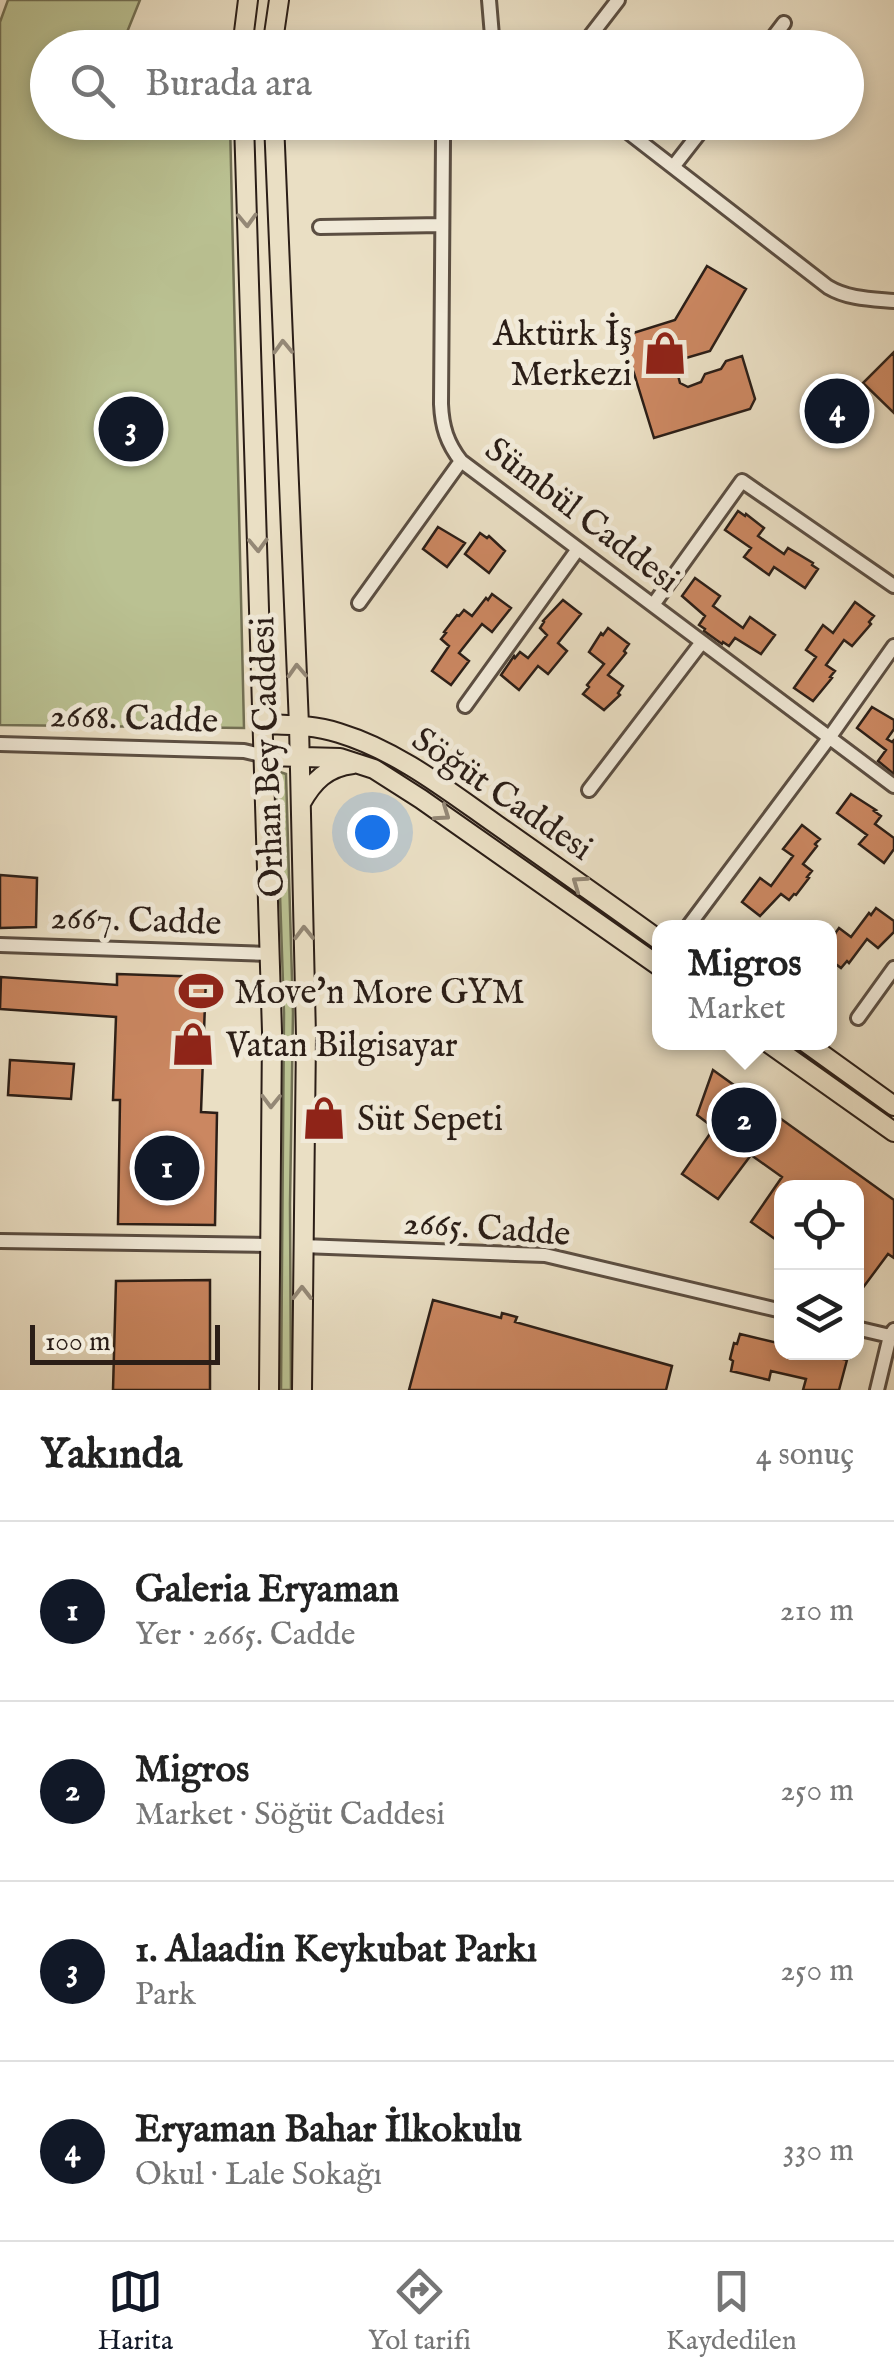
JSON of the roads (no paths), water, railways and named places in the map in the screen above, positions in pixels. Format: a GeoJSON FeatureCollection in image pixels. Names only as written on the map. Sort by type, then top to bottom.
{"type":"FeatureCollection","features":[{"type":"Feature","properties":{"kind":"main road"},"geometry":{"type":"LineString","coordinates":[[244,30],[248,0]]}},
{"type":"Feature","properties":{"kind":"main road"},"geometry":{"type":"LineString","coordinates":[[275,30],[279,0]]}},
{"type":"Feature","properties":{"kind":"main road","name":"Orhan Bey Caddesi"},"geometry":{"type":"LineString","coordinates":[[245,140],[272,1032],[269,1390]]}},
{"type":"Feature","properties":{"kind":"main road","name":"Orhan Bey Caddesi"},"geometry":{"type":"LineString","coordinates":[[275,140],[300,757],[306,1037],[302,1390]]}},
{"type":"Feature","properties":{"kind":"main road","name":"Söğüt Caddesi"},"geometry":{"type":"LineString","coordinates":[[264,724],[312,726],[340,733],[398,759],[652,935]]}},
{"type":"Feature","properties":{"kind":"main road","name":"Söğüt Caddesi"},"geometry":{"type":"LineString","coordinates":[[265,756],[340,758],[385,775],[652,961]]}},
{"type":"Feature","properties":{"kind":"main road"},"geometry":{"type":"LineString","coordinates":[[301,804],[316,780],[328,771],[360,763]]}},
{"type":"Feature","properties":{"kind":"main road"},"geometry":{"type":"LineString","coordinates":[[778,1050],[894,1132]]}},
{"type":"Feature","properties":{"kind":"main road"},"geometry":{"type":"LineString","coordinates":[[815,1050],[894,1106]]}},
{"type":"Feature","properties":{"kind":"street"},"geometry":{"type":"LineString","coordinates":[[490,0],[492,30]]}},
{"type":"Feature","properties":{"kind":"street"},"geometry":{"type":"LineString","coordinates":[[595,30],[618,0]]}},
{"type":"Feature","properties":{"kind":"street"},"geometry":{"type":"LineString","coordinates":[[779,30],[784,23]]}},
{"type":"Feature","properties":{"kind":"street","name":"Sümbül Caddesi"},"geometry":{"type":"LineString","coordinates":[[443,140],[442,421],[452,449],[461,461],[894,786]]}},
{"type":"Feature","properties":{"kind":"street"},"geometry":{"type":"LineString","coordinates":[[639,140],[828,287],[853,297],[894,301]]}},
{"type":"Feature","properties":{"kind":"street"},"geometry":{"type":"LineString","coordinates":[[674,167],[694,140]]}},
{"type":"Feature","properties":{"kind":"street"},"geometry":{"type":"LineString","coordinates":[[320,227],[442,226]]}},
{"type":"Feature","properties":{"kind":"street"},"geometry":{"type":"LineString","coordinates":[[358,603],[461,461]]}},
{"type":"Feature","properties":{"kind":"street"},"geometry":{"type":"LineString","coordinates":[[653,605],[742,481],[894,586]]}},
{"type":"Feature","properties":{"kind":"street"},"geometry":{"type":"LineString","coordinates":[[465,706],[578,549]]}},
{"type":"Feature","properties":{"kind":"street"},"geometry":{"type":"LineString","coordinates":[[589,790],[702,642]]}},
{"type":"Feature","properties":{"kind":"street"},"geometry":{"type":"LineString","coordinates":[[693,920],[894,646]]}},
{"type":"Feature","properties":{"kind":"street","name":"2668. Cadde"},"geometry":{"type":"LineString","coordinates":[[0,744],[244,751],[265,756]]}},
{"type":"Feature","properties":{"kind":"street","name":"2667. Cadde"},"geometry":{"type":"LineString","coordinates":[[0,945],[270,954]]}},
{"type":"Feature","properties":{"kind":"street"},"geometry":{"type":"LineString","coordinates":[[858,1018],[894,968]]}},
{"type":"Feature","properties":{"kind":"street"},"geometry":{"type":"LineString","coordinates":[[0,1241],[270,1245]]}},
{"type":"Feature","properties":{"kind":"street","name":"2665. Cadde"},"geometry":{"type":"LineString","coordinates":[[302,1246],[545,1255],[774,1308]]}},
{"type":"Feature","properties":{"kind":"street"},"geometry":{"type":"LineString","coordinates":[[864,1329],[892,1333],[877,1390]]}},
{"type":"Feature","properties":{"kind":"place","name":"Aktürk İş Merkezi"},"geometry":{"type":"Point","coordinates":[665,353]}},
{"type":"Feature","properties":{"kind":"place","name":"Eryaman Bahar İlkokulu"},"geometry":{"type":"Point","coordinates":[837,411]}},
{"type":"Feature","properties":{"kind":"place","name":"1. Alaadin Keykubat Parkı"},"geometry":{"type":"Point","coordinates":[131,429]}},
{"type":"Feature","properties":{"kind":"place","name":"Move'n More GYM"},"geometry":{"type":"Point","coordinates":[201,991]}},
{"type":"Feature","properties":{"kind":"place","name":"Vatan Bilgisayar"},"geometry":{"type":"Point","coordinates":[193,1044]}},
{"type":"Feature","properties":{"kind":"place","name":"Süt Sepeti"},"geometry":{"type":"Point","coordinates":[324,1118]}},
{"type":"Feature","properties":{"kind":"place","name":"Migros"},"geometry":{"type":"Point","coordinates":[744,1120]}},
{"type":"Feature","properties":{"kind":"place","name":"Galeria Eryaman"},"geometry":{"type":"Point","coordinates":[167,1168]}}]}
